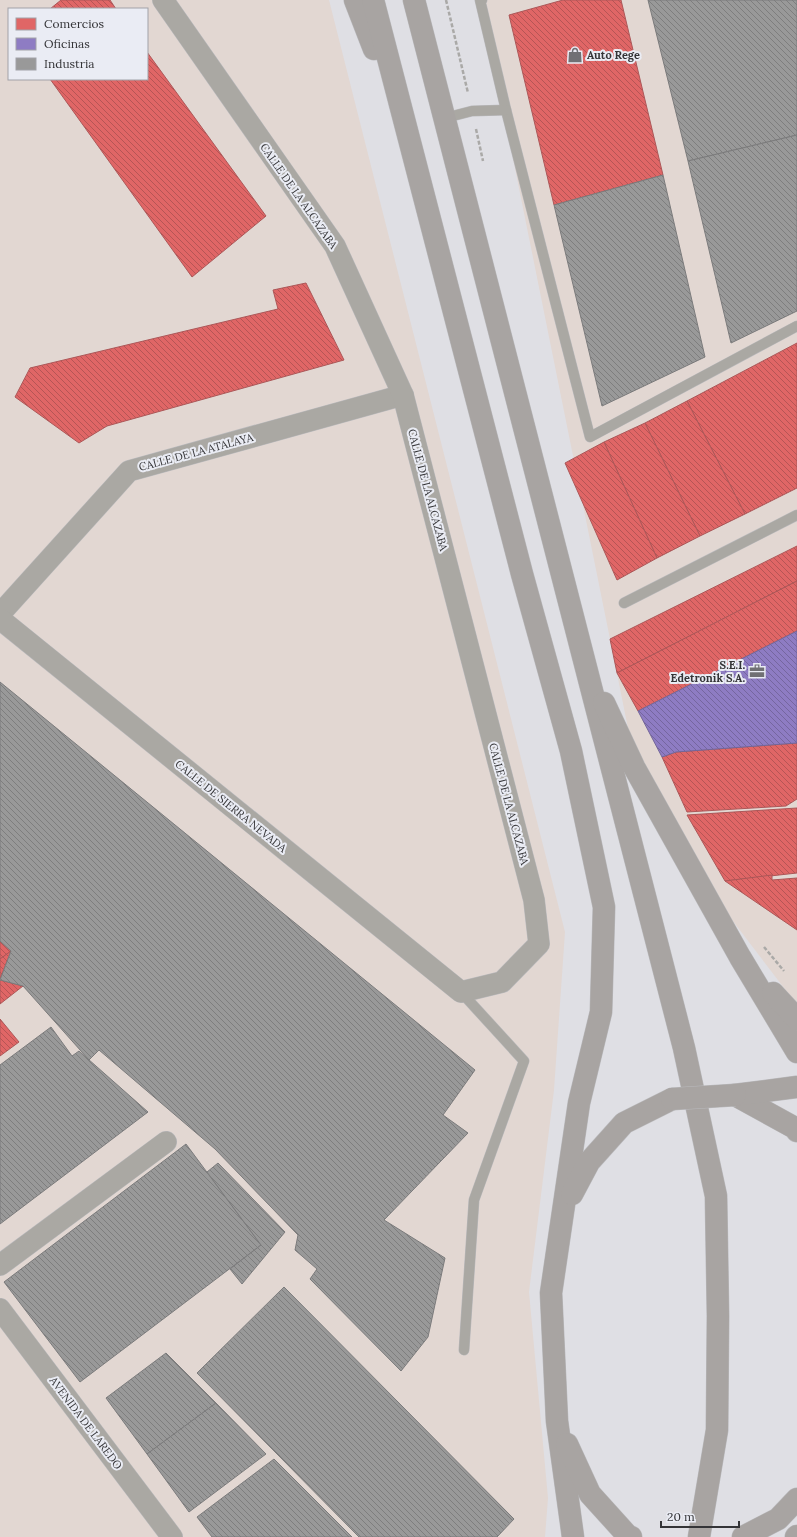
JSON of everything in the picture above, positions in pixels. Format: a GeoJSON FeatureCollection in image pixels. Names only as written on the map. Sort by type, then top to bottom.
{"type":"FeatureCollection","features":[{"type":"Feature","properties":{"kind":"highway"},"geometry":{"type":"LineString","coordinates":[[355,0],[412,148]]}},
{"type":"Feature","properties":{"kind":"highway"},"geometry":{"type":"LineString","coordinates":[[373,0],[522,574],[571,751],[604,907],[601,1012],[579,1103],[551,1293],[557,1421],[573,1537]]}},
{"type":"Feature","properties":{"kind":"highway"},"geometry":{"type":"LineString","coordinates":[[414,0],[582,657],[684,1048],[716,1196],[718,1316],[717,1430],[700,1537]]}},
{"type":"Feature","properties":{"kind":"highway"},"geometry":{"type":"LineString","coordinates":[[582,657],[634,767],[740,957],[797,1052]]}},
{"type":"Feature","properties":{"kind":"highway"},"geometry":{"type":"LineString","coordinates":[[740,957],[797,1019]]}},
{"type":"Feature","properties":{"kind":"highway"},"geometry":{"type":"LineString","coordinates":[[564,1211],[589,1162],[624,1122],[672,1099],[735,1095],[797,1087]]}},
{"type":"Feature","properties":{"kind":"highway"},"geometry":{"type":"LineString","coordinates":[[735,1095],[795,1128],[797,1131]]}},
{"type":"Feature","properties":{"kind":"highway"},"geometry":{"type":"LineString","coordinates":[[557,1421],[590,1494],[628,1536],[631,1537]]}},
{"type":"Feature","properties":{"kind":"highway"},"geometry":{"type":"LineString","coordinates":[[743,1537],[778,1519],[797,1499]]}},
{"type":"Feature","properties":{"kind":"street","name":"CALLE DE LA ALCAZABA"},"geometry":{"type":"LineString","coordinates":[[163,0],[335,246],[403,395],[534,900],[539,944],[502,982],[461,992]]}},
{"type":"Feature","properties":{"kind":"street","name":"CALLE DE LA ATALAYA"},"geometry":{"type":"LineString","coordinates":[[0,614],[129,471],[403,395]]}},
{"type":"Feature","properties":{"kind":"street","name":"CALLE DE SIERRA NEVADA"},"geometry":{"type":"LineString","coordinates":[[0,619],[461,992]]}},
{"type":"Feature","properties":{"kind":"street"},"geometry":{"type":"LineString","coordinates":[[0,1265],[166,1142]]}},
{"type":"Feature","properties":{"kind":"street","name":"AVENIDA DE LAREDO"},"geometry":{"type":"LineString","coordinates":[[0,1309],[172,1537]]}},
{"type":"Feature","properties":{"kind":"lane"},"geometry":{"type":"LineString","coordinates":[[482,0],[480,0],[506,110],[590,437],[797,326]]}},
{"type":"Feature","properties":{"kind":"lane"},"geometry":{"type":"LineString","coordinates":[[445,118],[472,111],[506,110]]}},
{"type":"Feature","properties":{"kind":"lane"},"geometry":{"type":"LineString","coordinates":[[624,604],[797,515]]}},
{"type":"Feature","properties":{"kind":"lane"},"geometry":{"type":"LineString","coordinates":[[461,992],[524,1062],[474,1200],[464,1350]]}},
{"type":"Feature","properties":{"kind":"path"},"geometry":{"type":"LineString","coordinates":[[446,0],[484,165]]}},
{"type":"Feature","properties":{"kind":"path"},"geometry":{"type":"LineString","coordinates":[[762,944],[787,975]]}},
{"type":"Feature","properties":{"kind":"shaded area"},"geometry":{"type":"Polygon","coordinates":[[[0,0],[329,0],[565,932],[554,1090],[529,1292],[548,1498],[545,1537],[0,1537],[0,0]]]}},
{"type":"Feature","properties":{"kind":"shaded area"},"geometry":{"type":"Polygon","coordinates":[[[481,0],[797,0],[797,1005],[716,899],[631,743],[481,0]]]}},
{"type":"Feature","properties":{"kind":"building: Comercios"},"geometry":{"type":"Polygon","coordinates":[[[61,0],[110,0],[115,8],[51,8],[61,0]]]}},
{"type":"Feature","properties":{"kind":"building: Comercios"},"geometry":{"type":"Polygon","coordinates":[[[563,0],[621,0],[663,175],[554,205],[509,15],[563,0]]]}},
{"type":"Feature","properties":{"kind":"building: Comercios"},"geometry":{"type":"Polygon","coordinates":[[[148,53],[266,216],[192,277],[51,80],[148,80],[148,53]]]}},
{"type":"Feature","properties":{"kind":"building: Comercios"},"geometry":{"type":"Polygon","coordinates":[[[306,283],[344,360],[107,426],[79,443],[15,397],[30,368],[278,309],[273,290],[306,283]]]}},
{"type":"Feature","properties":{"kind":"building: Comercios"},"geometry":{"type":"Polygon","coordinates":[[[797,343],[797,488],[745,514],[687,401],[797,343]]]}},
{"type":"Feature","properties":{"kind":"building: Comercios"},"geometry":{"type":"Polygon","coordinates":[[[687,401],[745,514],[700,536],[645,423],[687,401]]]}},
{"type":"Feature","properties":{"kind":"building: Comercios"},"geometry":{"type":"Polygon","coordinates":[[[645,423],[700,536],[657,558],[604,442],[645,423]]]}},
{"type":"Feature","properties":{"kind":"building: Comercios"},"geometry":{"type":"Polygon","coordinates":[[[604,442],[657,558],[617,580],[565,463],[604,442]]]}},
{"type":"Feature","properties":{"kind":"building: Comercios"},"geometry":{"type":"Polygon","coordinates":[[[797,546],[797,581],[617,673],[610,639],[797,546]]]}},
{"type":"Feature","properties":{"kind":"building: Comercios"},"geometry":{"type":"Polygon","coordinates":[[[797,581],[797,631],[638,711],[617,673],[797,581]]]}},
{"type":"Feature","properties":{"kind":"building: Comercios"},"geometry":{"type":"Polygon","coordinates":[[[797,743],[797,799],[786,806],[687,812],[662,757],[676,752],[797,743]]]}},
{"type":"Feature","properties":{"kind":"building: Comercios"},"geometry":{"type":"Polygon","coordinates":[[[797,808],[797,873],[725,881],[687,815],[797,808]]]}},
{"type":"Feature","properties":{"kind":"building: Comercios"},"geometry":{"type":"Polygon","coordinates":[[[772,875],[772,880],[797,878],[797,930],[725,881],[772,875]]]}},
{"type":"Feature","properties":{"kind":"building: Comercios"},"geometry":{"type":"Polygon","coordinates":[[[0,941],[11,951],[0,959],[0,941]]]}},
{"type":"Feature","properties":{"kind":"building: Comercios"},"geometry":{"type":"Polygon","coordinates":[[[11,951],[0,979],[0,959],[11,951]]]}},
{"type":"Feature","properties":{"kind":"building: Comercios"},"geometry":{"type":"Polygon","coordinates":[[[0,980],[23,986],[0,1004],[0,980]]]}},
{"type":"Feature","properties":{"kind":"building: Comercios"},"geometry":{"type":"Polygon","coordinates":[[[0,1019],[19,1042],[0,1056],[0,1019]]]}},
{"type":"Feature","properties":{"kind":"building: Oficinas","name":"S.E.I. Edetronik S.A."},"geometry":{"type":"Polygon","coordinates":[[[797,631],[797,743],[676,752],[662,757],[638,711],[797,631]]]}},
{"type":"Feature","properties":{"kind":"building: Industria"},"geometry":{"type":"Polygon","coordinates":[[[648,0],[797,0],[797,135],[688,161],[648,0]]]}},
{"type":"Feature","properties":{"kind":"building: Industria"},"geometry":{"type":"Polygon","coordinates":[[[797,135],[797,311],[731,343],[688,161],[797,135]]]}},
{"type":"Feature","properties":{"kind":"building: Industria"},"geometry":{"type":"Polygon","coordinates":[[[663,175],[705,357],[602,406],[554,205],[663,175]]]}},
{"type":"Feature","properties":{"kind":"building: Industria"},"geometry":{"type":"Polygon","coordinates":[[[0,682],[475,1070],[443,1115],[468,1133],[384,1220],[445,1258],[428,1337],[401,1371],[310,1279],[317,1269],[295,1250],[298,1235],[215,1149],[99,1050],[89,1060],[23,986],[0,980],[11,951],[0,941],[0,682]]]}},
{"type":"Feature","properties":{"kind":"building: Industria"},"geometry":{"type":"Polygon","coordinates":[[[51,1027],[72,1056],[79,1051],[148,1112],[0,1224],[0,1065],[51,1027]]]}},
{"type":"Feature","properties":{"kind":"building: Industria"},"geometry":{"type":"Polygon","coordinates":[[[186,1144],[261,1245],[80,1382],[4,1282],[186,1144]]]}},
{"type":"Feature","properties":{"kind":"building: Industria"},"geometry":{"type":"Polygon","coordinates":[[[218,1163],[285,1232],[242,1284],[230,1269],[261,1245],[207,1172],[218,1163]]]}},
{"type":"Feature","properties":{"kind":"building: Industria"},"geometry":{"type":"Polygon","coordinates":[[[284,1287],[514,1519],[497,1537],[359,1537],[197,1373],[284,1287]]]}},
{"type":"Feature","properties":{"kind":"building: Industria"},"geometry":{"type":"Polygon","coordinates":[[[166,1353],[216,1403],[147,1454],[106,1398],[166,1353]]]}},
{"type":"Feature","properties":{"kind":"building: Industria"},"geometry":{"type":"Polygon","coordinates":[[[216,1403],[266,1454],[189,1512],[147,1454],[216,1403]]]}},
{"type":"Feature","properties":{"kind":"building: Industria"},"geometry":{"type":"Polygon","coordinates":[[[274,1459],[352,1537],[212,1537],[197,1517],[274,1459]]]}},
{"type":"Feature","properties":{"kind":"place","name":"Auto Rege"},"geometry":{"type":"Point","coordinates":[575,55]}},
{"type":"Feature","properties":{"kind":"place","name":"S.E.I. Edetronik S.A."},"geometry":{"type":"Point","coordinates":[757,671]}}]}
